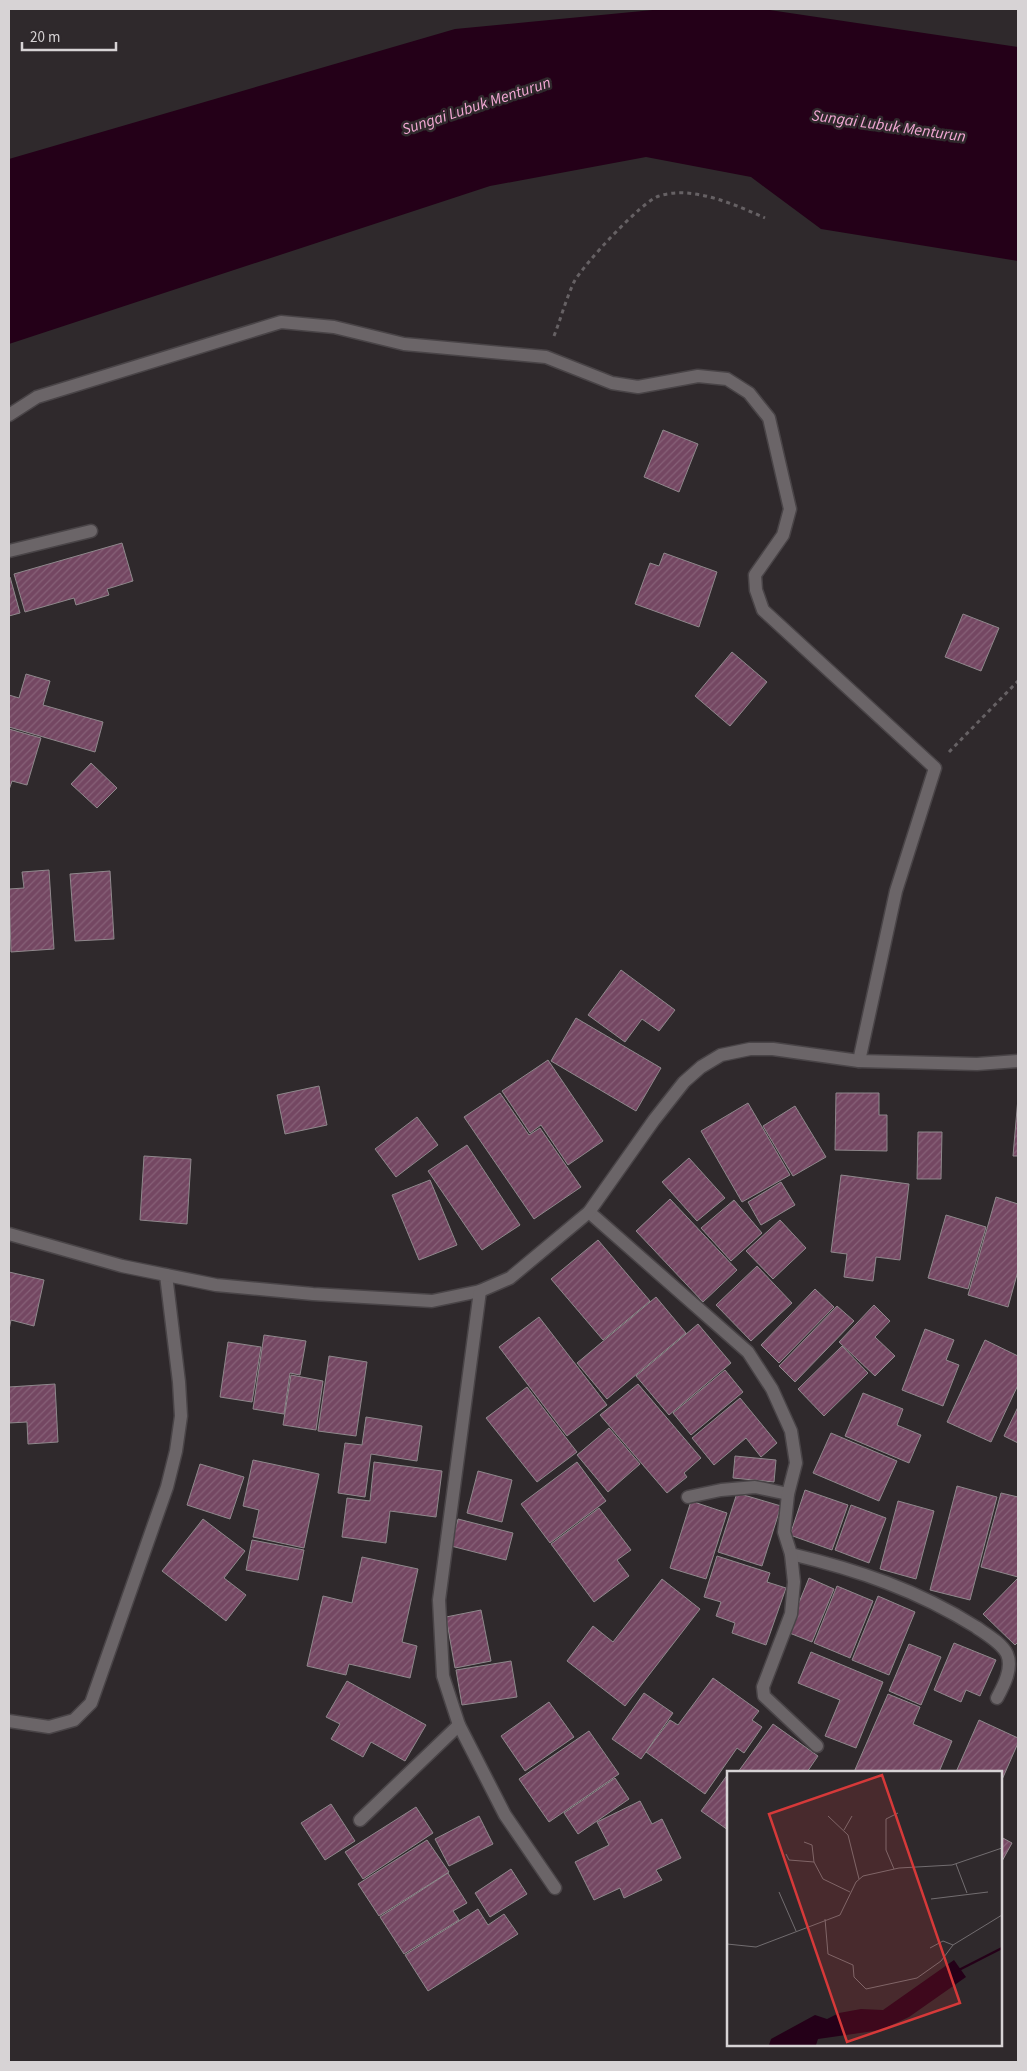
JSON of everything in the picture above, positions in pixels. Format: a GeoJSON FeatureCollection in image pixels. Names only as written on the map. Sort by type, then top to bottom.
{"type":"FeatureCollection","features":[{"type":"Feature","properties":{"kind":"street"},"geometry":{"type":"LineString","coordinates":[[9,415],[37,397],[281,322],[334,326],[404,344],[546,357],[612,383],[638,387],[698,376],[727,379],[749,393],[769,418],[790,509],[783,535],[755,575],[756,590],[762,610],[935,768],[896,891],[859,1061]]}},
{"type":"Feature","properties":{"kind":"street"},"geometry":{"type":"LineString","coordinates":[[9,551],[91,530]]}},
{"type":"Feature","properties":{"kind":"street"},"geometry":{"type":"LineString","coordinates":[[9,1234],[122,1266],[216,1285],[312,1294],[432,1300],[480,1290],[510,1278],[588,1212],[654,1120],[684,1082],[720,1054],[750,1049],[772,1049],[859,1061],[977,1064],[1018,1061]]}},
{"type":"Feature","properties":{"kind":"street"},"geometry":{"type":"LineString","coordinates":[[588,1212],[748,1352],[772,1389],[791,1431],[796,1463],[788,1494],[784,1532],[791,1554],[794,1582],[791,1614],[763,1687],[764,1696],[818,1746]]}},
{"type":"Feature","properties":{"kind":"street"},"geometry":{"type":"LineString","coordinates":[[9,1721],[49,1727],[74,1720],[91,1704],[167,1487],[176,1451],[181,1416],[179,1382],[166,1275]]}},
{"type":"Feature","properties":{"kind":"street"},"geometry":{"type":"LineString","coordinates":[[480,1290],[439,1600],[443,1676],[459,1725],[505,1815],[555,1888]]}},
{"type":"Feature","properties":{"kind":"street"},"geometry":{"type":"LineString","coordinates":[[688,1497],[721,1490],[755,1488],[788,1494]]}},
{"type":"Feature","properties":{"kind":"street"},"geometry":{"type":"LineString","coordinates":[[791,1554],[842,1566],[886,1582],[952,1612],[988,1635],[1004,1649],[1008,1656],[1009,1665],[1005,1682],[997,1698]]}},
{"type":"Feature","properties":{"kind":"street"},"geometry":{"type":"LineString","coordinates":[[360,1820],[459,1725]]}},
{"type":"Feature","properties":{"kind":"path"},"geometry":{"type":"LineString","coordinates":[[546,357],[575,280],[603,246],[645,206],[659,196],[684,193],[728,201],[765,218]]}},
{"type":"Feature","properties":{"kind":"path"},"geometry":{"type":"LineString","coordinates":[[956,744],[1018,681]]}},
{"type":"Feature","properties":{"kind":"water","name":"Sungai Lubuk Menturun"},"geometry":{"type":"Polygon","coordinates":[[[663,9],[763,9],[1018,47],[1018,261],[821,229],[751,177],[646,157],[490,186],[9,344],[9,159],[455,29],[663,9]]]}},
{"type":"Feature","properties":{"kind":"building"},"geometry":{"type":"Polygon","coordinates":[[[663,430],[698,444],[679,492],[644,477],[663,430]]]}},
{"type":"Feature","properties":{"kind":"building"},"geometry":{"type":"Polygon","coordinates":[[[122,543],[133,581],[107,589],[109,595],[76,605],[74,598],[25,612],[14,574],[122,543]]]}},
{"type":"Feature","properties":{"kind":"building"},"geometry":{"type":"Polygon","coordinates":[[[664,553],[717,572],[699,627],[635,604],[650,563],[659,566],[664,553]]]}},
{"type":"Feature","properties":{"kind":"building"},"geometry":{"type":"Polygon","coordinates":[[[9,578],[20,613],[9,616],[9,578]]]}},
{"type":"Feature","properties":{"kind":"building"},"geometry":{"type":"Polygon","coordinates":[[[963,614],[999,628],[981,671],[945,657],[963,614]]]}},
{"type":"Feature","properties":{"kind":"building"},"geometry":{"type":"Polygon","coordinates":[[[732,652],[767,682],[730,726],[695,696],[732,652]]]}},
{"type":"Feature","properties":{"kind":"building"},"geometry":{"type":"Polygon","coordinates":[[[26,674],[50,681],[43,705],[103,722],[95,752],[9,727],[9,695],[19,698],[26,674]]]}},
{"type":"Feature","properties":{"kind":"building"},"geometry":{"type":"Polygon","coordinates":[[[9,729],[41,738],[27,785],[12,781],[9,790],[9,729]]]}},
{"type":"Feature","properties":{"kind":"building"},"geometry":{"type":"Polygon","coordinates":[[[91,763],[117,788],[97,808],[71,784],[91,763]]]}},
{"type":"Feature","properties":{"kind":"building"},"geometry":{"type":"Polygon","coordinates":[[[49,870],[54,949],[11,952],[9,889],[24,888],[22,872],[49,870]]]}},
{"type":"Feature","properties":{"kind":"building"},"geometry":{"type":"Polygon","coordinates":[[[110,871],[114,939],[75,941],[70,874],[110,871]]]}},
{"type":"Feature","properties":{"kind":"building"},"geometry":{"type":"Polygon","coordinates":[[[621,970],[675,1010],[659,1031],[642,1019],[625,1042],[588,1015],[621,970]]]}},
{"type":"Feature","properties":{"kind":"building"},"geometry":{"type":"Polygon","coordinates":[[[576,1018],[661,1068],[636,1111],[551,1061],[576,1018]]]}},
{"type":"Feature","properties":{"kind":"building"},"geometry":{"type":"Polygon","coordinates":[[[548,1060],[603,1141],[568,1165],[541,1125],[530,1133],[502,1091],[548,1060]]]}},
{"type":"Feature","properties":{"kind":"building"},"geometry":{"type":"Polygon","coordinates":[[[319,1086],[327,1125],[285,1134],[277,1095],[319,1086]]]}},
{"type":"Feature","properties":{"kind":"building"},"geometry":{"type":"Polygon","coordinates":[[[500,1093],[529,1135],[540,1128],[581,1187],[534,1219],[464,1117],[500,1093]]]}},
{"type":"Feature","properties":{"kind":"building"},"geometry":{"type":"Polygon","coordinates":[[[836,1093],[879,1093],[879,1115],[887,1115],[887,1151],[835,1150],[836,1093]]]}},
{"type":"Feature","properties":{"kind":"building"},"geometry":{"type":"Polygon","coordinates":[[[1018,1098],[1018,1156],[1013,1156],[1018,1098]]]}},
{"type":"Feature","properties":{"kind":"building"},"geometry":{"type":"Polygon","coordinates":[[[748,1103],[790,1175],[742,1202],[701,1131],[748,1103]]]}},
{"type":"Feature","properties":{"kind":"building"},"geometry":{"type":"Polygon","coordinates":[[[795,1106],[826,1157],[793,1176],[763,1126],[795,1106]]]}},
{"type":"Feature","properties":{"kind":"building"},"geometry":{"type":"Polygon","coordinates":[[[417,1117],[438,1145],[396,1177],[375,1149],[417,1117]]]}},
{"type":"Feature","properties":{"kind":"building"},"geometry":{"type":"Polygon","coordinates":[[[918,1132],[942,1132],[941,1179],[917,1179],[918,1132]]]}},
{"type":"Feature","properties":{"kind":"building"},"geometry":{"type":"Polygon","coordinates":[[[467,1145],[520,1225],[482,1250],[428,1171],[467,1145]]]}},
{"type":"Feature","properties":{"kind":"building"},"geometry":{"type":"Polygon","coordinates":[[[144,1156],[191,1159],[187,1224],[140,1220],[144,1156]]]}},
{"type":"Feature","properties":{"kind":"building"},"geometry":{"type":"Polygon","coordinates":[[[689,1158],[725,1198],[697,1221],[662,1182],[689,1158]]]}},
{"type":"Feature","properties":{"kind":"building"},"geometry":{"type":"Polygon","coordinates":[[[841,1175],[909,1184],[900,1260],[876,1257],[873,1281],[844,1277],[847,1254],[831,1252],[841,1175]]]}},
{"type":"Feature","properties":{"kind":"building"},"geometry":{"type":"Polygon","coordinates":[[[430,1180],[457,1245],[419,1260],[392,1195],[430,1180]]]}},
{"type":"Feature","properties":{"kind":"building"},"geometry":{"type":"Polygon","coordinates":[[[781,1182],[795,1205],[761,1225],[748,1202],[781,1182]]]}},
{"type":"Feature","properties":{"kind":"building"},"geometry":{"type":"Polygon","coordinates":[[[996,1197],[1018,1204],[1018,1271],[1008,1307],[968,1295],[996,1197]]]}},
{"type":"Feature","properties":{"kind":"building"},"geometry":{"type":"Polygon","coordinates":[[[670,1199],[737,1270],[703,1302],[636,1231],[670,1199]]]}},
{"type":"Feature","properties":{"kind":"building"},"geometry":{"type":"Polygon","coordinates":[[[734,1200],[762,1233],[731,1261],[701,1228],[734,1200]]]}},
{"type":"Feature","properties":{"kind":"building"},"geometry":{"type":"Polygon","coordinates":[[[946,1215],[986,1227],[968,1289],[928,1278],[946,1215]]]}},
{"type":"Feature","properties":{"kind":"building"},"geometry":{"type":"Polygon","coordinates":[[[780,1220],[806,1248],[773,1279],[746,1251],[780,1220]]]}},
{"type":"Feature","properties":{"kind":"building"},"geometry":{"type":"Polygon","coordinates":[[[598,1240],[650,1301],[603,1340],[551,1279],[598,1240]]]}},
{"type":"Feature","properties":{"kind":"building"},"geometry":{"type":"Polygon","coordinates":[[[757,1266],[792,1303],[751,1341],[716,1305],[757,1266]]]}},
{"type":"Feature","properties":{"kind":"building"},"geometry":{"type":"Polygon","coordinates":[[[9,1272],[44,1280],[34,1326],[11,1320],[9,1330],[9,1272]]]}},
{"type":"Feature","properties":{"kind":"building"},"geometry":{"type":"Polygon","coordinates":[[[815,1289],[834,1307],[779,1363],[761,1345],[815,1289]]]}},
{"type":"Feature","properties":{"kind":"building"},"geometry":{"type":"Polygon","coordinates":[[[656,1297],[686,1333],[607,1399],[577,1363],[656,1297]]]}},
{"type":"Feature","properties":{"kind":"building"},"geometry":{"type":"Polygon","coordinates":[[[874,1305],[890,1321],[875,1337],[895,1356],[875,1376],[839,1342],[874,1305]]]}},
{"type":"Feature","properties":{"kind":"building"},"geometry":{"type":"Polygon","coordinates":[[[837,1306],[854,1321],[795,1382],[779,1366],[837,1306]]]}},
{"type":"Feature","properties":{"kind":"building"},"geometry":{"type":"Polygon","coordinates":[[[539,1317],[607,1405],[567,1436],[499,1347],[539,1317]]]}},
{"type":"Feature","properties":{"kind":"building"},"geometry":{"type":"Polygon","coordinates":[[[698,1324],[731,1363],[669,1415],[636,1376],[698,1324]]]}},
{"type":"Feature","properties":{"kind":"building"},"geometry":{"type":"Polygon","coordinates":[[[925,1329],[954,1340],[946,1360],[959,1365],[943,1406],[902,1390],[925,1329]]]}},
{"type":"Feature","properties":{"kind":"building"},"geometry":{"type":"Polygon","coordinates":[[[264,1335],[306,1341],[300,1375],[290,1373],[284,1414],[253,1409],[264,1335]]]}},
{"type":"Feature","properties":{"kind":"building"},"geometry":{"type":"Polygon","coordinates":[[[985,1340],[1018,1356],[1018,1385],[991,1442],[947,1422],[985,1340]]]}},
{"type":"Feature","properties":{"kind":"building"},"geometry":{"type":"Polygon","coordinates":[[[228,1342],[261,1347],[252,1402],[220,1397],[228,1342]]]}},
{"type":"Feature","properties":{"kind":"building"},"geometry":{"type":"Polygon","coordinates":[[[842,1346],[868,1373],[824,1416],[798,1389],[842,1346]]]}},
{"type":"Feature","properties":{"kind":"building"},"geometry":{"type":"Polygon","coordinates":[[[329,1356],[367,1362],[356,1436],[318,1431],[329,1356]]]}},
{"type":"Feature","properties":{"kind":"building"},"geometry":{"type":"Polygon","coordinates":[[[725,1370],[743,1392],[691,1435],[673,1413],[725,1370]]]}},
{"type":"Feature","properties":{"kind":"building"},"geometry":{"type":"Polygon","coordinates":[[[291,1375],[323,1381],[316,1430],[283,1425],[291,1375]]]}},
{"type":"Feature","properties":{"kind":"building"},"geometry":{"type":"Polygon","coordinates":[[[55,1384],[58,1442],[28,1444],[27,1422],[9,1423],[9,1387],[55,1384]]]}},
{"type":"Feature","properties":{"kind":"building"},"geometry":{"type":"Polygon","coordinates":[[[638,1384],[701,1458],[684,1473],[687,1477],[667,1493],[600,1415],[638,1384]]]}},
{"type":"Feature","properties":{"kind":"building"},"geometry":{"type":"Polygon","coordinates":[[[527,1387],[577,1452],[537,1482],[486,1418],[527,1387]]]}},
{"type":"Feature","properties":{"kind":"building"},"geometry":{"type":"Polygon","coordinates":[[[863,1393],[903,1409],[897,1425],[921,1435],[909,1463],[845,1436],[863,1393]]]}},
{"type":"Feature","properties":{"kind":"building"},"geometry":{"type":"Polygon","coordinates":[[[740,1398],[777,1443],[761,1457],[746,1438],[714,1465],[692,1438],[740,1398]]]}},
{"type":"Feature","properties":{"kind":"building"},"geometry":{"type":"Polygon","coordinates":[[[1018,1407],[1018,1443],[1004,1436],[1018,1407]]]}},
{"type":"Feature","properties":{"kind":"building"},"geometry":{"type":"Polygon","coordinates":[[[366,1417],[422,1426],[417,1461],[371,1454],[365,1497],[338,1493],[345,1443],[362,1445],[366,1417]]]}},
{"type":"Feature","properties":{"kind":"building"},"geometry":{"type":"Polygon","coordinates":[[[609,1428],[640,1464],[608,1492],[577,1455],[609,1428]]]}},
{"type":"Feature","properties":{"kind":"building"},"geometry":{"type":"Polygon","coordinates":[[[831,1433],[897,1461],[879,1501],[813,1473],[831,1433]]]}},
{"type":"Feature","properties":{"kind":"building"},"geometry":{"type":"Polygon","coordinates":[[[735,1456],[776,1460],[774,1482],[733,1478],[735,1456]]]}},
{"type":"Feature","properties":{"kind":"building"},"geometry":{"type":"Polygon","coordinates":[[[253,1460],[319,1474],[304,1548],[253,1537],[259,1510],[243,1506],[253,1460]]]}},
{"type":"Feature","properties":{"kind":"building"},"geometry":{"type":"Polygon","coordinates":[[[374,1462],[442,1471],[436,1517],[390,1511],[386,1543],[342,1537],[347,1498],[370,1501],[374,1462]]]}},
{"type":"Feature","properties":{"kind":"building"},"geometry":{"type":"Polygon","coordinates":[[[577,1462],[606,1501],[550,1543],[521,1504],[577,1462]]]}},
{"type":"Feature","properties":{"kind":"building"},"geometry":{"type":"Polygon","coordinates":[[[200,1464],[244,1477],[230,1519],[187,1505],[200,1464]]]}},
{"type":"Feature","properties":{"kind":"building"},"geometry":{"type":"Polygon","coordinates":[[[478,1471],[512,1480],[502,1522],[467,1513],[478,1471]]]}},
{"type":"Feature","properties":{"kind":"building"},"geometry":{"type":"Polygon","coordinates":[[[957,1486],[997,1497],[970,1600],[930,1590],[957,1486]]]}},
{"type":"Feature","properties":{"kind":"building"},"geometry":{"type":"Polygon","coordinates":[[[805,1490],[848,1505],[832,1550],[790,1535],[805,1490]]]}},
{"type":"Feature","properties":{"kind":"building"},"geometry":{"type":"Polygon","coordinates":[[[737,1493],[781,1506],[762,1566],[718,1552],[737,1493]]]}},
{"type":"Feature","properties":{"kind":"building"},"geometry":{"type":"Polygon","coordinates":[[[1001,1493],[1018,1497],[1018,1577],[981,1567],[1001,1493]]]}},
{"type":"Feature","properties":{"kind":"building"},"geometry":{"type":"Polygon","coordinates":[[[691,1501],[727,1513],[706,1579],[670,1568],[691,1501]]]}},
{"type":"Feature","properties":{"kind":"building"},"geometry":{"type":"Polygon","coordinates":[[[898,1501],[934,1511],[916,1579],[880,1569],[898,1501]]]}},
{"type":"Feature","properties":{"kind":"building"},"geometry":{"type":"Polygon","coordinates":[[[851,1505],[886,1518],[869,1563],[835,1550],[851,1505]]]}},
{"type":"Feature","properties":{"kind":"building"},"geometry":{"type":"Polygon","coordinates":[[[599,1508],[631,1550],[617,1560],[629,1576],[594,1602],[551,1544],[599,1508]]]}},
{"type":"Feature","properties":{"kind":"building"},"geometry":{"type":"Polygon","coordinates":[[[203,1519],[245,1551],[224,1578],[246,1595],[226,1621],[162,1571],[203,1519]]]}},
{"type":"Feature","properties":{"kind":"building"},"geometry":{"type":"Polygon","coordinates":[[[458,1519],[513,1533],[506,1560],[451,1546],[458,1519]]]}},
{"type":"Feature","properties":{"kind":"building"},"geometry":{"type":"Polygon","coordinates":[[[252,1540],[304,1550],[298,1580],[246,1570],[252,1540]]]}},
{"type":"Feature","properties":{"kind":"building"},"geometry":{"type":"Polygon","coordinates":[[[717,1556],[770,1573],[767,1582],[786,1588],[766,1645],[732,1633],[735,1623],[716,1616],[721,1602],[704,1597],[717,1556]]]}},
{"type":"Feature","properties":{"kind":"building"},"geometry":{"type":"Polygon","coordinates":[[[362,1557],[418,1569],[402,1642],[417,1646],[410,1678],[349,1664],[346,1675],[307,1666],[323,1596],[352,1603],[362,1557]]]}},
{"type":"Feature","properties":{"kind":"building"},"geometry":{"type":"Polygon","coordinates":[[[809,1578],[834,1589],[812,1642],[787,1632],[809,1578]]]}},
{"type":"Feature","properties":{"kind":"building"},"geometry":{"type":"Polygon","coordinates":[[[1018,1578],[1018,1642],[1015,1645],[983,1614],[1018,1578]]]}},
{"type":"Feature","properties":{"kind":"building"},"geometry":{"type":"Polygon","coordinates":[[[662,1579],[700,1609],[625,1706],[567,1661],[593,1626],[613,1642],[662,1579]]]}},
{"type":"Feature","properties":{"kind":"building"},"geometry":{"type":"Polygon","coordinates":[[[837,1586],[873,1601],[850,1658],[814,1643],[837,1586]]]}},
{"type":"Feature","properties":{"kind":"building"},"geometry":{"type":"Polygon","coordinates":[[[878,1596],[915,1612],[889,1675],[852,1660],[878,1596]]]}},
{"type":"Feature","properties":{"kind":"building"},"geometry":{"type":"Polygon","coordinates":[[[481,1610],[491,1661],[455,1668],[446,1617],[481,1610]]]}},
{"type":"Feature","properties":{"kind":"building"},"geometry":{"type":"Polygon","coordinates":[[[954,1643],[996,1660],[980,1696],[966,1690],[961,1702],[934,1690],[954,1643]]]}},
{"type":"Feature","properties":{"kind":"building"},"geometry":{"type":"Polygon","coordinates":[[[909,1644],[941,1657],[921,1705],[889,1691],[909,1644]]]}},
{"type":"Feature","properties":{"kind":"building"},"geometry":{"type":"Polygon","coordinates":[[[811,1652],[883,1682],[856,1748],[825,1736],[840,1700],[798,1683],[811,1652]]]}},
{"type":"Feature","properties":{"kind":"building"},"geometry":{"type":"Polygon","coordinates":[[[511,1661],[517,1697],[462,1705],[456,1670],[511,1661]]]}},
{"type":"Feature","properties":{"kind":"building"},"geometry":{"type":"Polygon","coordinates":[[[713,1678],[759,1711],[752,1720],[762,1727],[744,1753],[737,1748],[705,1794],[646,1752],[670,1720],[678,1725],[713,1678]]]}},
{"type":"Feature","properties":{"kind":"building"},"geometry":{"type":"Polygon","coordinates":[[[347,1681],[426,1725],[405,1761],[371,1742],[363,1757],[331,1739],[340,1724],[326,1717],[347,1681]]]}},
{"type":"Feature","properties":{"kind":"building"},"geometry":{"type":"Polygon","coordinates":[[[644,1693],[673,1713],[641,1759],[612,1739],[644,1693]]]}},
{"type":"Feature","properties":{"kind":"building"},"geometry":{"type":"Polygon","coordinates":[[[888,1694],[920,1707],[913,1724],[952,1741],[939,1771],[854,1771],[888,1694]]]}},
{"type":"Feature","properties":{"kind":"building"},"geometry":{"type":"Polygon","coordinates":[[[549,1702],[574,1737],[525,1771],[501,1736],[549,1702]]]}},
{"type":"Feature","properties":{"kind":"building"},"geometry":{"type":"Polygon","coordinates":[[[979,1720],[1018,1738],[1018,1743],[1002,1780],[1002,1771],[956,1771],[979,1720]]]}},
{"type":"Feature","properties":{"kind":"building"},"geometry":{"type":"Polygon","coordinates":[[[773,1724],[818,1756],[808,1771],[739,1771],[773,1724]]]}},
{"type":"Feature","properties":{"kind":"building"},"geometry":{"type":"Polygon","coordinates":[[[589,1731],[619,1774],[549,1822],[519,1779],[589,1731]]]}},
{"type":"Feature","properties":{"kind":"building"},"geometry":{"type":"Polygon","coordinates":[[[727,1775],[727,1829],[701,1811],[727,1775]]]}},
{"type":"Feature","properties":{"kind":"building"},"geometry":{"type":"Polygon","coordinates":[[[615,1778],[629,1799],[578,1834],[564,1813],[615,1778]]]}},
{"type":"Feature","properties":{"kind":"building"},"geometry":{"type":"Polygon","coordinates":[[[640,1801],[652,1824],[662,1819],[681,1858],[656,1870],[662,1880],[624,1898],[620,1888],[594,1900],[575,1862],[609,1845],[597,1822],[640,1801]]]}},
{"type":"Feature","properties":{"kind":"building"},"geometry":{"type":"Polygon","coordinates":[[[331,1804],[355,1841],[325,1860],[301,1823],[331,1804]]]}},
{"type":"Feature","properties":{"kind":"building"},"geometry":{"type":"Polygon","coordinates":[[[416,1807],[433,1833],[363,1879],[345,1852],[416,1807]]]}},
{"type":"Feature","properties":{"kind":"building"},"geometry":{"type":"Polygon","coordinates":[[[479,1816],[493,1844],[449,1866],[435,1839],[479,1816]]]}},
{"type":"Feature","properties":{"kind":"building"},"geometry":{"type":"Polygon","coordinates":[[[1002,1838],[1012,1843],[1002,1861],[1002,1838]]]}},
{"type":"Feature","properties":{"kind":"building"},"geometry":{"type":"Polygon","coordinates":[[[427,1840],[449,1872],[379,1916],[358,1884],[427,1840]]]}},
{"type":"Feature","properties":{"kind":"building"},"geometry":{"type":"Polygon","coordinates":[[[511,1869],[527,1894],[490,1917],[475,1893],[511,1869]]]}},
{"type":"Feature","properties":{"kind":"building"},"geometry":{"type":"Polygon","coordinates":[[[448,1873],[467,1903],[453,1911],[459,1920],[404,1954],[380,1917],[448,1873]]]}},
{"type":"Feature","properties":{"kind":"building"},"geometry":{"type":"Polygon","coordinates":[[[478,1909],[488,1925],[504,1914],[518,1934],[428,1991],[405,1955],[478,1909]]]}}]}
